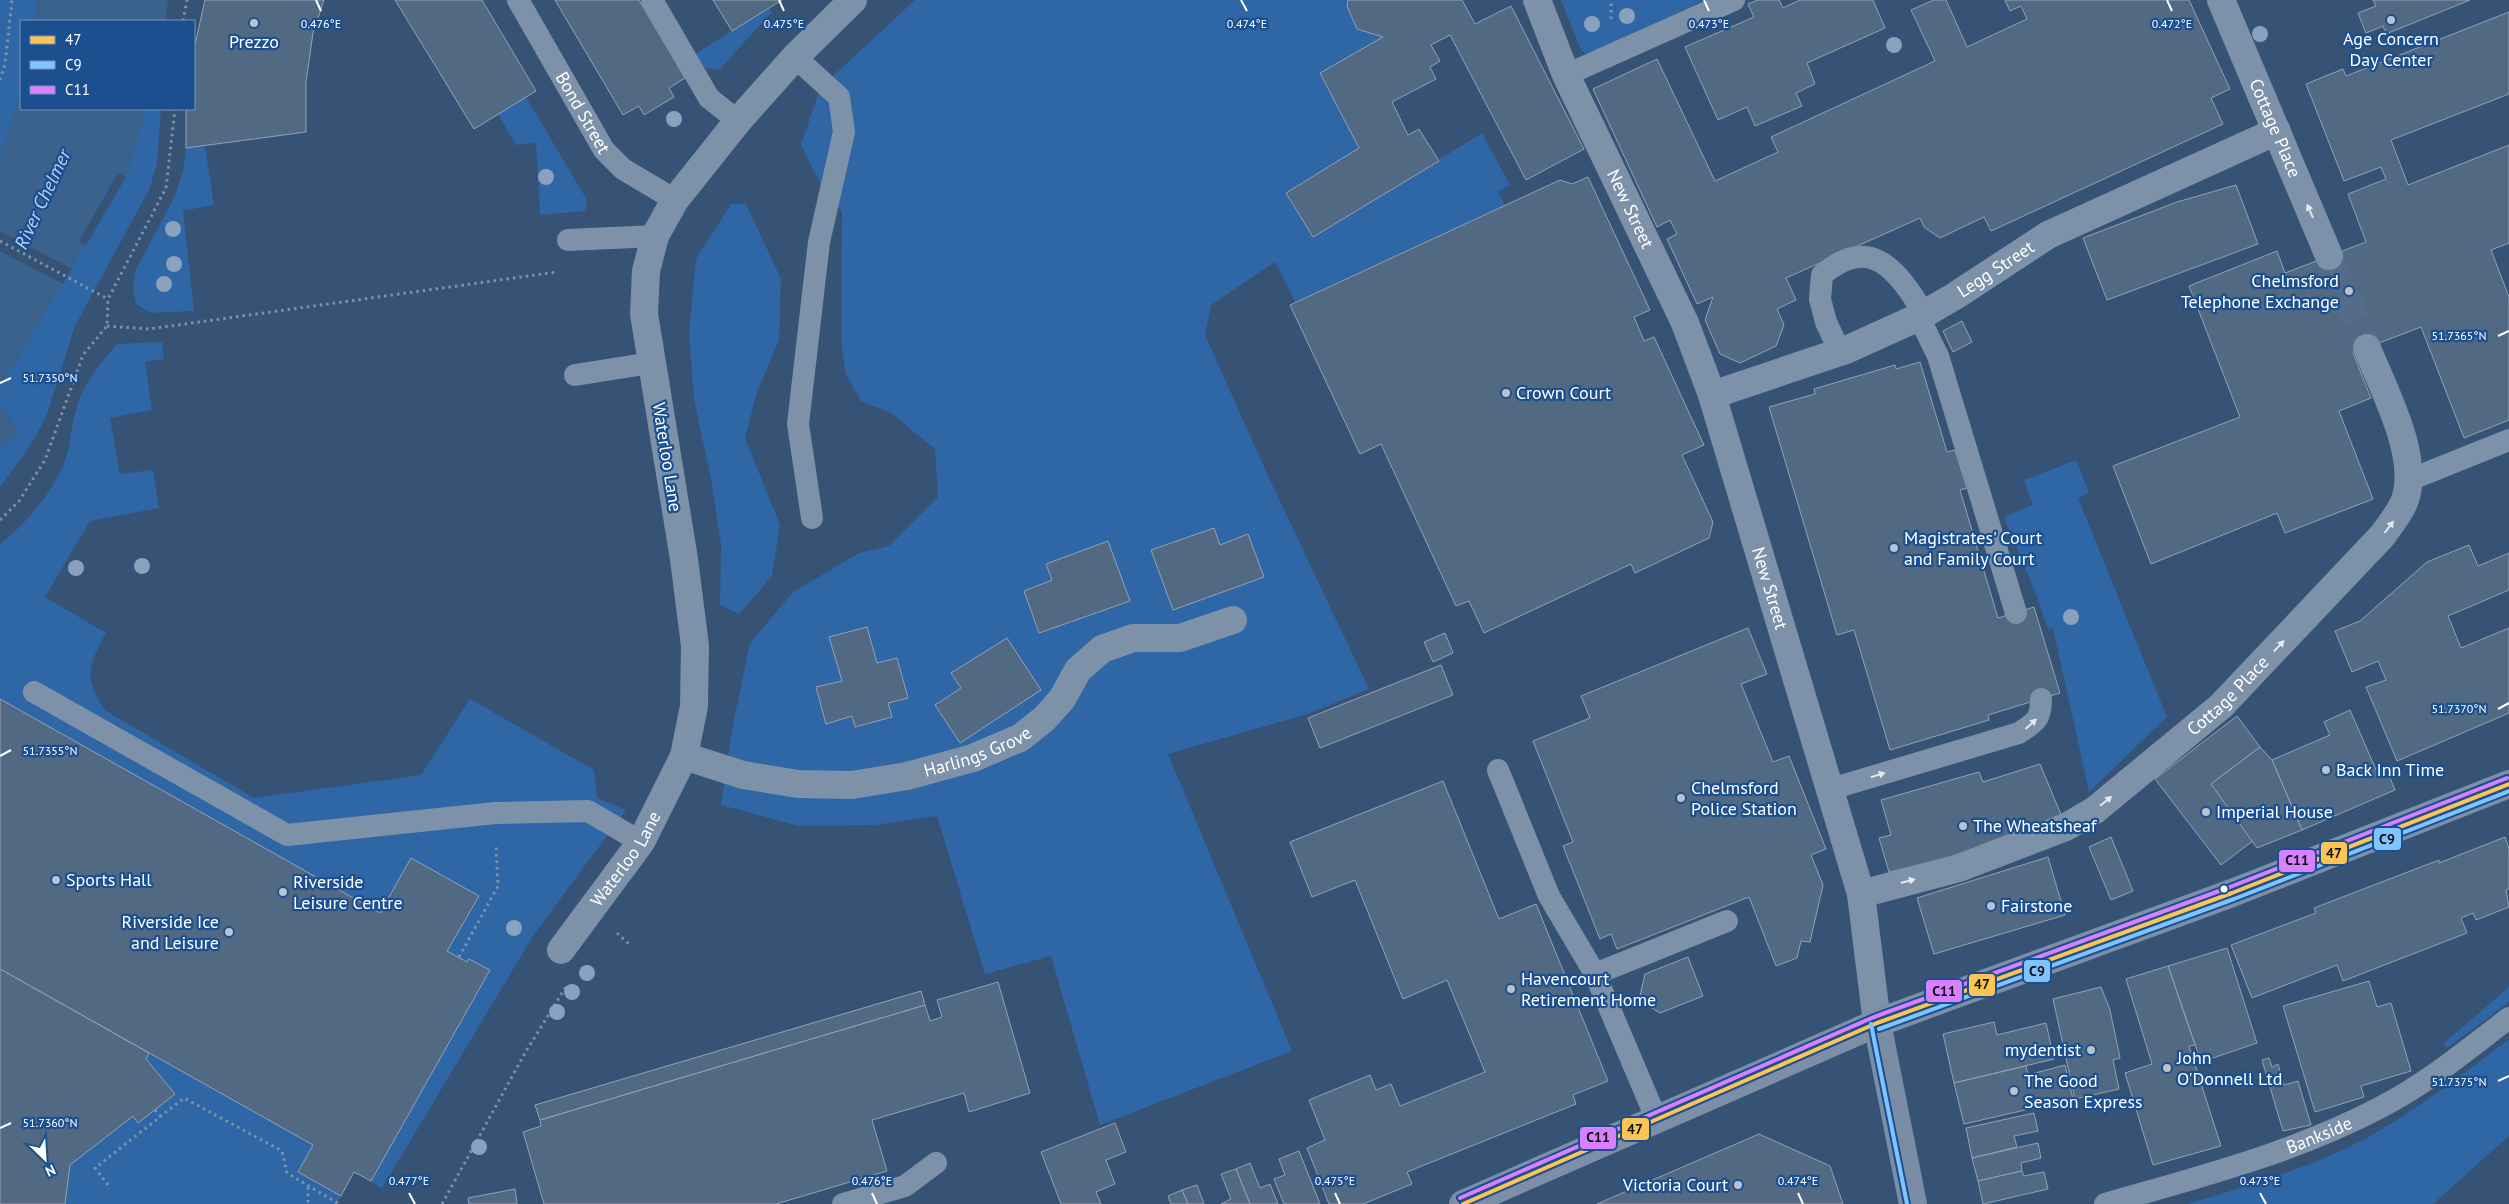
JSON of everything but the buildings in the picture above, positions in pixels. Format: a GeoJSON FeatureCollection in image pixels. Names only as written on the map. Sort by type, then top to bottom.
{"type":"FeatureCollection","features":[{"type":"Feature","properties":{"kind":"main road"},"geometry":{"type":"LineString","coordinates":[[1463,1204],[1877,1022],[2232,893],[2509,784]]}},
{"type":"Feature","properties":{"kind":"main road","name":"New Street"},"geometry":{"type":"LineString","coordinates":[[1877,1022],[1913,1204]]}},
{"type":"Feature","properties":{"kind":"street","name":"Waterloo Lane"},"geometry":{"type":"LineString","coordinates":[[561,950],[641,842],[684,756],[694,706],[695,646],[684,559],[644,314],[646,271],[655,236],[675,200],[738,121],[795,57],[854,0]]}},
{"type":"Feature","properties":{"kind":"street","name":"New Street"},"geometry":{"type":"LineString","coordinates":[[1536,0],[1566,75],[1685,323],[1712,395],[1832,789],[1861,894],[1867,923],[1877,1022]]}},
{"type":"Feature","properties":{"kind":"street","name":"Cottage Place"},"geometry":{"type":"LineString","coordinates":[[2221,0],[2329,256]]}},
{"type":"Feature","properties":{"kind":"street","name":"Legg Street"},"geometry":{"type":"LineString","coordinates":[[1712,395],[1840,352],[1921,315],[1955,296],[2048,235],[2277,131]]}},
{"type":"Feature","properties":{"kind":"street","name":"Cottage Place"},"geometry":{"type":"LineString","coordinates":[[1861,894],[1959,868],[2066,827],[2095,810],[2221,706],[2382,536],[2396,518],[2405,499],[2408,461],[2400,431],[2367,348]]}},
{"type":"Feature","properties":{"kind":"street","name":"Harlings Grove"},"geometry":{"type":"LineString","coordinates":[[684,756],[743,775],[798,784],[852,785],[906,776],[973,758],[1020,738],[1044,719],[1062,699],[1078,670],[1102,649],[1133,638],[1180,638],[1233,620]]}},
{"type":"Feature","properties":{"kind":"lane","name":"Bond Street"},"geometry":{"type":"LineString","coordinates":[[518,0],[604,150],[623,169],[675,200]]}},
{"type":"Feature","properties":{"kind":"lane"},"geometry":{"type":"LineString","coordinates":[[652,0],[709,98],[738,121]]}},
{"type":"Feature","properties":{"kind":"lane"},"geometry":{"type":"LineString","coordinates":[[1566,75],[1734,0]]}},
{"type":"Feature","properties":{"kind":"lane"},"geometry":{"type":"LineString","coordinates":[[795,57],[839,97],[844,132],[819,242],[798,424],[812,518]]}},
{"type":"Feature","properties":{"kind":"lane"},"geometry":{"type":"LineString","coordinates":[[568,240],[655,236]]}},
{"type":"Feature","properties":{"kind":"lane"},"geometry":{"type":"LineString","coordinates":[[1840,352],[1826,322],[1820,299],[1822,275],[1837,263],[1858,255],[1877,260],[1896,274],[1921,315],[1938,356],[2016,613]]}},
{"type":"Feature","properties":{"kind":"lane"},"geometry":{"type":"LineString","coordinates":[[575,375],[651,363]]}},
{"type":"Feature","properties":{"kind":"lane"},"geometry":{"type":"LineString","coordinates":[[2407,481],[2509,440]]}},
{"type":"Feature","properties":{"kind":"lane"},"geometry":{"type":"LineString","coordinates":[[34,692],[287,836],[495,813],[588,811],[641,842]]}},
{"type":"Feature","properties":{"kind":"lane"},"geometry":{"type":"LineString","coordinates":[[1832,789],[2019,733],[2033,724],[2041,713],[2041,699]]}},
{"type":"Feature","properties":{"kind":"lane"},"geometry":{"type":"LineString","coordinates":[[1498,770],[1549,896],[1596,974],[1656,1118]]}},
{"type":"Feature","properties":{"kind":"lane"},"geometry":{"type":"LineString","coordinates":[[1596,974],[1727,921]]}},
{"type":"Feature","properties":{"kind":"lane","name":"Bankside"},"geometry":{"type":"LineString","coordinates":[[2105,1204],[2258,1160],[2324,1136],[2383,1106],[2441,1070],[2509,1018]]}},
{"type":"Feature","properties":{"kind":"lane"},"geometry":{"type":"LineString","coordinates":[[843,1204],[905,1186],[936,1163]]}},
{"type":"Feature","properties":{"kind":"path"},"geometry":{"type":"LineString","coordinates":[[0,80],[6,64],[12,0]]}},
{"type":"Feature","properties":{"kind":"path"},"geometry":{"type":"LineString","coordinates":[[182,20],[187,0]]}},
{"type":"Feature","properties":{"kind":"path"},"geometry":{"type":"LineString","coordinates":[[0,520],[19,501],[44,460],[83,355],[107,326],[108,299],[166,188],[175,110]]}},
{"type":"Feature","properties":{"kind":"path"},"geometry":{"type":"LineString","coordinates":[[0,241],[108,299]]}},
{"type":"Feature","properties":{"kind":"path"},"geometry":{"type":"LineString","coordinates":[[107,326],[149,329],[565,271]]}},
{"type":"Feature","properties":{"kind":"path"},"geometry":{"type":"LineString","coordinates":[[459,957],[498,886],[495,813]]}},
{"type":"Feature","properties":{"kind":"path"},"geometry":{"type":"LineString","coordinates":[[590,910],[630,945]]}},
{"type":"Feature","properties":{"kind":"path"},"geometry":{"type":"LineString","coordinates":[[442,1204],[525,1053],[560,994],[572,979]]}},
{"type":"Feature","properties":{"kind":"path"},"geometry":{"type":"LineString","coordinates":[[108,1185],[95,1168],[184,1098],[282,1151],[287,1173],[339,1204]]}},
{"type":"Feature","properties":{"kind":"path"},"geometry":{"type":"LineString","coordinates":[[155,1110],[161,1117]]}},
{"type":"Feature","properties":{"kind":"path"},"geometry":{"type":"LineString","coordinates":[[308,1187],[308,1204]]}},
{"type":"Feature","properties":{"kind":"shaded area"},"geometry":{"type":"Polygon","coordinates":[[[0,0],[37,0],[36,20],[20,20],[20,95],[0,157],[0,0]]]}},
{"type":"Feature","properties":{"kind":"shaded area"},"geometry":{"type":"Polygon","coordinates":[[[915,0],[1348,0],[1347,6],[1357,29],[1383,37],[1359,148],[1286,193],[1313,237],[1482,133],[1510,185],[1498,191],[1505,205],[1295,302],[1275,262],[1211,305],[1205,335],[1269,478],[1369,689],[1308,714],[1168,754],[1292,1051],[1100,1125],[1051,956],[985,974],[937,816],[875,825],[799,826],[721,805],[733,724],[750,643],[793,592],[859,553],[889,546],[938,497],[935,449],[891,413],[861,401],[846,374],[841,342],[842,212],[822,187],[801,145],[820,88],[915,0]]]}},
{"type":"Feature","properties":{"kind":"shaded area"},"geometry":{"type":"Polygon","coordinates":[[[1561,0],[1705,0],[1591,53],[1585,53],[1581,50],[1561,0]]]}},
{"type":"Feature","properties":{"kind":"shaded area"},"geometry":{"type":"Polygon","coordinates":[[[769,8],[772,12],[719,70],[703,68],[695,54],[769,8]]]}},
{"type":"Feature","properties":{"kind":"shaded area"},"geometry":{"type":"Polygon","coordinates":[[[526,97],[587,200],[585,211],[540,215],[536,143],[516,145],[498,114],[526,97]]]}},
{"type":"Feature","properties":{"kind":"shaded area"},"geometry":{"type":"Polygon","coordinates":[[[145,110],[161,110],[157,164],[149,190],[75,326],[46,417],[30,446],[0,487],[0,443],[2,446],[19,433],[0,403],[0,388],[128,170],[145,110]]]}},
{"type":"Feature","properties":{"kind":"shaded area"},"geometry":{"type":"Polygon","coordinates":[[[205,146],[214,205],[183,211],[194,311],[150,313],[136,304],[133,288],[136,269],[174,198],[183,172],[186,148],[205,146]]]}},
{"type":"Feature","properties":{"kind":"shaded area"},"geometry":{"type":"Polygon","coordinates":[[[731,204],[746,204],[781,279],[779,340],[757,392],[745,438],[780,525],[772,576],[739,614],[720,605],[721,545],[711,479],[694,399],[689,332],[696,259],[731,204]]]}},
{"type":"Feature","properties":{"kind":"shaded area","name":"Riverside Leisure Centre"},"geometry":{"type":"Polygon","coordinates":[[[162,342],[164,359],[145,362],[152,410],[110,418],[120,474],[153,470],[159,508],[90,521],[45,597],[106,633],[95,654],[92,664],[91,681],[106,711],[254,798],[421,775],[470,699],[594,770],[597,798],[626,810],[533,936],[382,1188],[354,1172],[337,1204],[0,1204],[0,544],[19,528],[36,509],[58,477],[66,458],[75,412],[81,395],[88,381],[102,362],[117,344],[162,342]]]}},
{"type":"Feature","properties":{"kind":"shaded area"},"geometry":{"type":"Polygon","coordinates":[[[2076,460],[2089,493],[2078,498],[2167,717],[2089,792],[2053,628],[2048,629],[2036,594],[2004,517],[2033,505],[2024,480],[2076,460]]]}},
{"type":"Feature","properties":{"kind":"shaded area"},"geometry":{"type":"Polygon","coordinates":[[[2509,987],[2509,1002],[2447,1048],[2443,1044],[2509,987]]]}},
{"type":"Feature","properties":{"kind":"shaded area"},"geometry":{"type":"Polygon","coordinates":[[[2509,1039],[2509,1136],[2433,1204],[2188,1204],[2288,1172],[2359,1142],[2415,1108],[2509,1039]]]}},
{"type":"Feature","properties":{"kind":"water"},"geometry":{"type":"Polygon","coordinates":[[[37,0],[168,0],[165,20],[36,20],[37,0]]]}},
{"type":"Feature","properties":{"kind":"water","name":"River Chelmer"},"geometry":{"type":"Polygon","coordinates":[[[20,95],[20,110],[145,110],[128,170],[0,388],[0,157],[20,95]]]}},
{"type":"Feature","properties":{"kind":"water"},"geometry":{"type":"Polygon","coordinates":[[[0,403],[19,434],[2,446],[0,443],[0,403]]]}},
{"type":"Feature","properties":{"kind":"pier"},"geometry":{"type":"Polygon","coordinates":[[[118,173],[126,177],[86,245],[79,241],[118,173]]]}},
{"type":"Feature","properties":{"kind":"pier"},"geometry":{"type":"Polygon","coordinates":[[[0,231],[72,269],[63,284],[0,251],[0,231]]]}},
{"type":"Feature","properties":{"kind":"tunnel"},"geometry":{"type":"LineString","coordinates":[[2329,256],[2367,348]]}},
{"type":"Feature","properties":{"kind":"transit line","name":"C11"},"geometry":{"type":"LineString","coordinates":[[1460,1198],[1874,1017],[2230,887],[2507,778]]}},
{"type":"Feature","properties":{"kind":"transit line","name":"47"},"geometry":{"type":"LineString","coordinates":[[1463,1204],[1877,1023],[2232,893],[2509,784]]}},
{"type":"Feature","properties":{"kind":"transit line","name":"C9"},"geometry":{"type":"LineString","coordinates":[[1879,1029],[2234,899],[2509,791]]}},
{"type":"Feature","properties":{"kind":"transit line","name":"C9"},"geometry":{"type":"LineString","coordinates":[[1871,1024],[1907,1204]]}},
{"type":"Feature","properties":{"kind":"place","name":"Age Concern Day Center"},"geometry":{"type":"Point","coordinates":[2391,20]}},
{"type":"Feature","properties":{"kind":"place","name":"Prezzo"},"geometry":{"type":"Point","coordinates":[254,23]}},
{"type":"Feature","properties":{"kind":"place","name":"Chelmsford Telephone Exchange"},"geometry":{"type":"Point","coordinates":[2349,291]}},
{"type":"Feature","properties":{"kind":"place","name":"Crown Court"},"geometry":{"type":"Point","coordinates":[1506,393]}},
{"type":"Feature","properties":{"kind":"place","name":"Magistrates' Court and Family Court"},"geometry":{"type":"Point","coordinates":[1894,548]}},
{"type":"Feature","properties":{"kind":"place","name":"Back Inn Time"},"geometry":{"type":"Point","coordinates":[2326,770]}},
{"type":"Feature","properties":{"kind":"place","name":"Chelmsford Police Station"},"geometry":{"type":"Point","coordinates":[1681,798]}},
{"type":"Feature","properties":{"kind":"place","name":"Imperial House"},"geometry":{"type":"Point","coordinates":[2206,812]}},
{"type":"Feature","properties":{"kind":"place","name":"The Wheatsheaf"},"geometry":{"type":"Point","coordinates":[1963,826]}},
{"type":"Feature","properties":{"kind":"place","name":"Sports Hall"},"geometry":{"type":"Point","coordinates":[56,880]}},
{"type":"Feature","properties":{"kind":"place","name":"Riverside Leisure Centre"},"geometry":{"type":"Point","coordinates":[283,892]}},
{"type":"Feature","properties":{"kind":"place","name":"Fairstone"},"geometry":{"type":"Point","coordinates":[1991,906]}},
{"type":"Feature","properties":{"kind":"place","name":"Riverside Ice and Leisure"},"geometry":{"type":"Point","coordinates":[229,932]}},
{"type":"Feature","properties":{"kind":"place","name":"Havencourt Retirement Home"},"geometry":{"type":"Point","coordinates":[1511,989]}},
{"type":"Feature","properties":{"kind":"place","name":"mydentist"},"geometry":{"type":"Point","coordinates":[2091,1050]}},
{"type":"Feature","properties":{"kind":"place","name":"John O'Donnell Ltd"},"geometry":{"type":"Point","coordinates":[2167,1068]}},
{"type":"Feature","properties":{"kind":"place","name":"The Good Season Express"},"geometry":{"type":"Point","coordinates":[2014,1091]}},
{"type":"Feature","properties":{"kind":"place","name":"Victoria Court"},"geometry":{"type":"Point","coordinates":[1738,1185]}}]}
